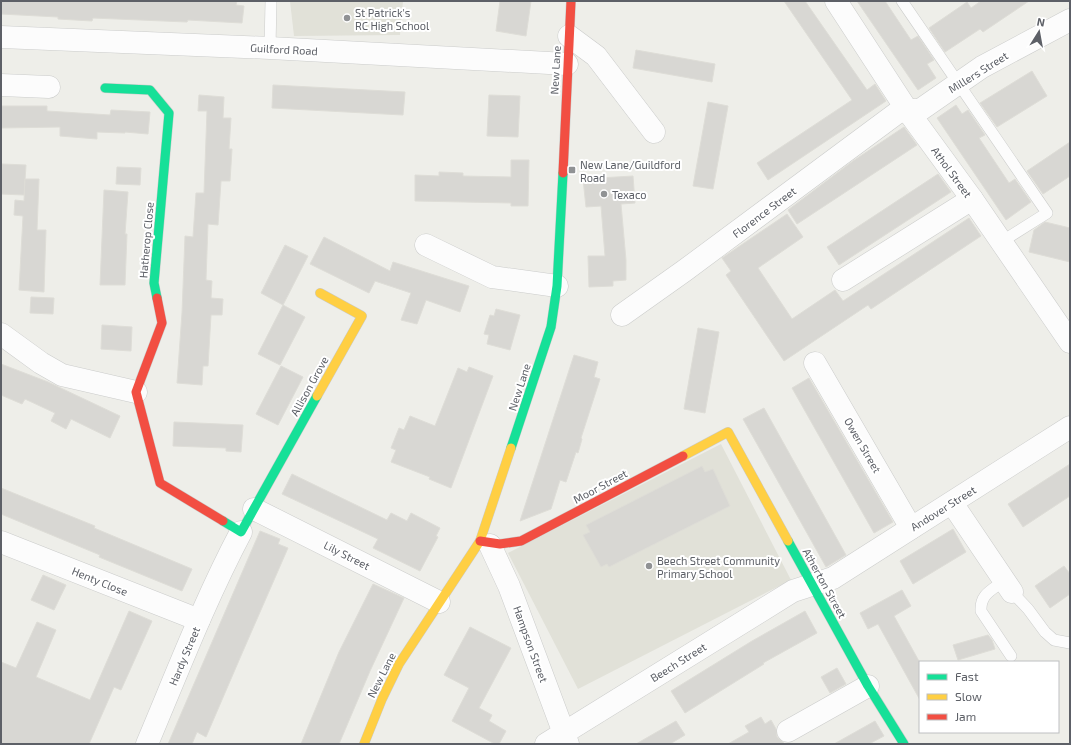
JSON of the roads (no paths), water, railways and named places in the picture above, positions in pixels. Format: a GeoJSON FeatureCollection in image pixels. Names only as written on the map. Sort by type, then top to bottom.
{"type":"FeatureCollection","features":[{"type":"Feature","properties":{"kind":"street","name":"New Lane"},"geometry":{"type":"LineString","coordinates":[[364,744],[382,699],[399,664],[439,602],[485,543],[551,327],[557,286],[571,1]]}},
{"type":"Feature","properties":{"kind":"street","name":"Athol Street"},"geometry":{"type":"LineString","coordinates":[[836,1],[907,110],[972,199],[1070,342]]}},
{"type":"Feature","properties":{"kind":"street","name":"Millers Street"},"geometry":{"type":"LineString","coordinates":[[907,110],[920,110],[982,67],[1070,20]]}},
{"type":"Feature","properties":{"kind":"street"},"geometry":{"type":"LineString","coordinates":[[569,36],[596,56],[654,132]]}},
{"type":"Feature","properties":{"kind":"street","name":"Guilford Road"},"geometry":{"type":"LineString","coordinates":[[1,37],[270,48],[567,64]]}},
{"type":"Feature","properties":{"kind":"street"},"geometry":{"type":"LineString","coordinates":[[1,85],[49,87]]}},
{"type":"Feature","properties":{"kind":"street","name":"Hatherop Close"},"geometry":{"type":"LineString","coordinates":[[105,88],[150,90],[169,113],[154,283],[162,323],[136,392]]}},
{"type":"Feature","properties":{"kind":"street","name":"Florence Street"},"geometry":{"type":"LineString","coordinates":[[622,315],[684,271],[897,113],[907,110]]}},
{"type":"Feature","properties":{"kind":"street"},"geometry":{"type":"LineString","coordinates":[[843,280],[972,199]]}},
{"type":"Feature","properties":{"kind":"street"},"geometry":{"type":"LineString","coordinates":[[426,245],[492,277],[557,286]]}},
{"type":"Feature","properties":{"kind":"street","name":"Allison Grove"},"geometry":{"type":"LineString","coordinates":[[254,509],[362,316],[320,293]]}},
{"type":"Feature","properties":{"kind":"street"},"geometry":{"type":"LineString","coordinates":[[1,334],[41,363],[62,375],[136,392],[160,483],[241,532],[254,509]]}},
{"type":"Feature","properties":{"kind":"street","name":"Owen Street"},"geometry":{"type":"LineString","coordinates":[[815,362],[911,528]]}},
{"type":"Feature","properties":{"kind":"street","name":"Andover Street"},"geometry":{"type":"LineString","coordinates":[[813,585],[833,578],[1070,427]]}},
{"type":"Feature","properties":{"kind":"street","name":"Moor Street"},"geometry":{"type":"LineString","coordinates":[[485,543],[505,545],[521,541],[728,432]]}},
{"type":"Feature","properties":{"kind":"street","name":"Atherton Street"},"geometry":{"type":"LineString","coordinates":[[728,432],[868,686],[904,744]]}},
{"type":"Feature","properties":{"kind":"street"},"geometry":{"type":"LineString","coordinates":[[952,503],[1008,586]]}},
{"type":"Feature","properties":{"kind":"street","name":"Lily Street"},"geometry":{"type":"LineString","coordinates":[[254,509],[439,602]]}},
{"type":"Feature","properties":{"kind":"street","name":"Hardy Street"},"geometry":{"type":"LineString","coordinates":[[147,744],[222,568],[241,532]]}},
{"type":"Feature","properties":{"kind":"street","name":"Henty Close"},"geometry":{"type":"LineString","coordinates":[[1,542],[199,620]]}},
{"type":"Feature","properties":{"kind":"street","name":"Hampson Street"},"geometry":{"type":"LineString","coordinates":[[485,543],[509,586],[559,740]]}},
{"type":"Feature","properties":{"kind":"street","name":"Beech Street"},"geometry":{"type":"LineString","coordinates":[[559,740],[793,591],[813,585]]}},
{"type":"Feature","properties":{"kind":"street"},"geometry":{"type":"LineString","coordinates":[[788,731],[868,686]]}},
{"type":"Feature","properties":{"kind":"lane"},"geometry":{"type":"LineString","coordinates":[[270,48],[271,1]]}},
{"type":"Feature","properties":{"kind":"lane"},"geometry":{"type":"LineString","coordinates":[[902,1],[1047,213],[1001,242]]}},
{"type":"Feature","properties":{"kind":"lane"},"geometry":{"type":"LineString","coordinates":[[1011,656],[981,611],[980,603],[983,597],[1008,586],[1028,608],[1045,632],[1054,640],[1070,643]]}},
{"type":"Feature","properties":{"kind":"place","name":"St Patrick's RC High School"},"geometry":{"type":"Point","coordinates":[347,18]}},
{"type":"Feature","properties":{"kind":"place","name":"New Lane/Guildford Road"},"geometry":{"type":"Point","coordinates":[572,170]}},
{"type":"Feature","properties":{"kind":"place","name":"Texaco"},"geometry":{"type":"Point","coordinates":[604,194]}},
{"type":"Feature","properties":{"kind":"place","name":"Beech Street Community Primary School"},"geometry":{"type":"Point","coordinates":[649,566]}}]}
